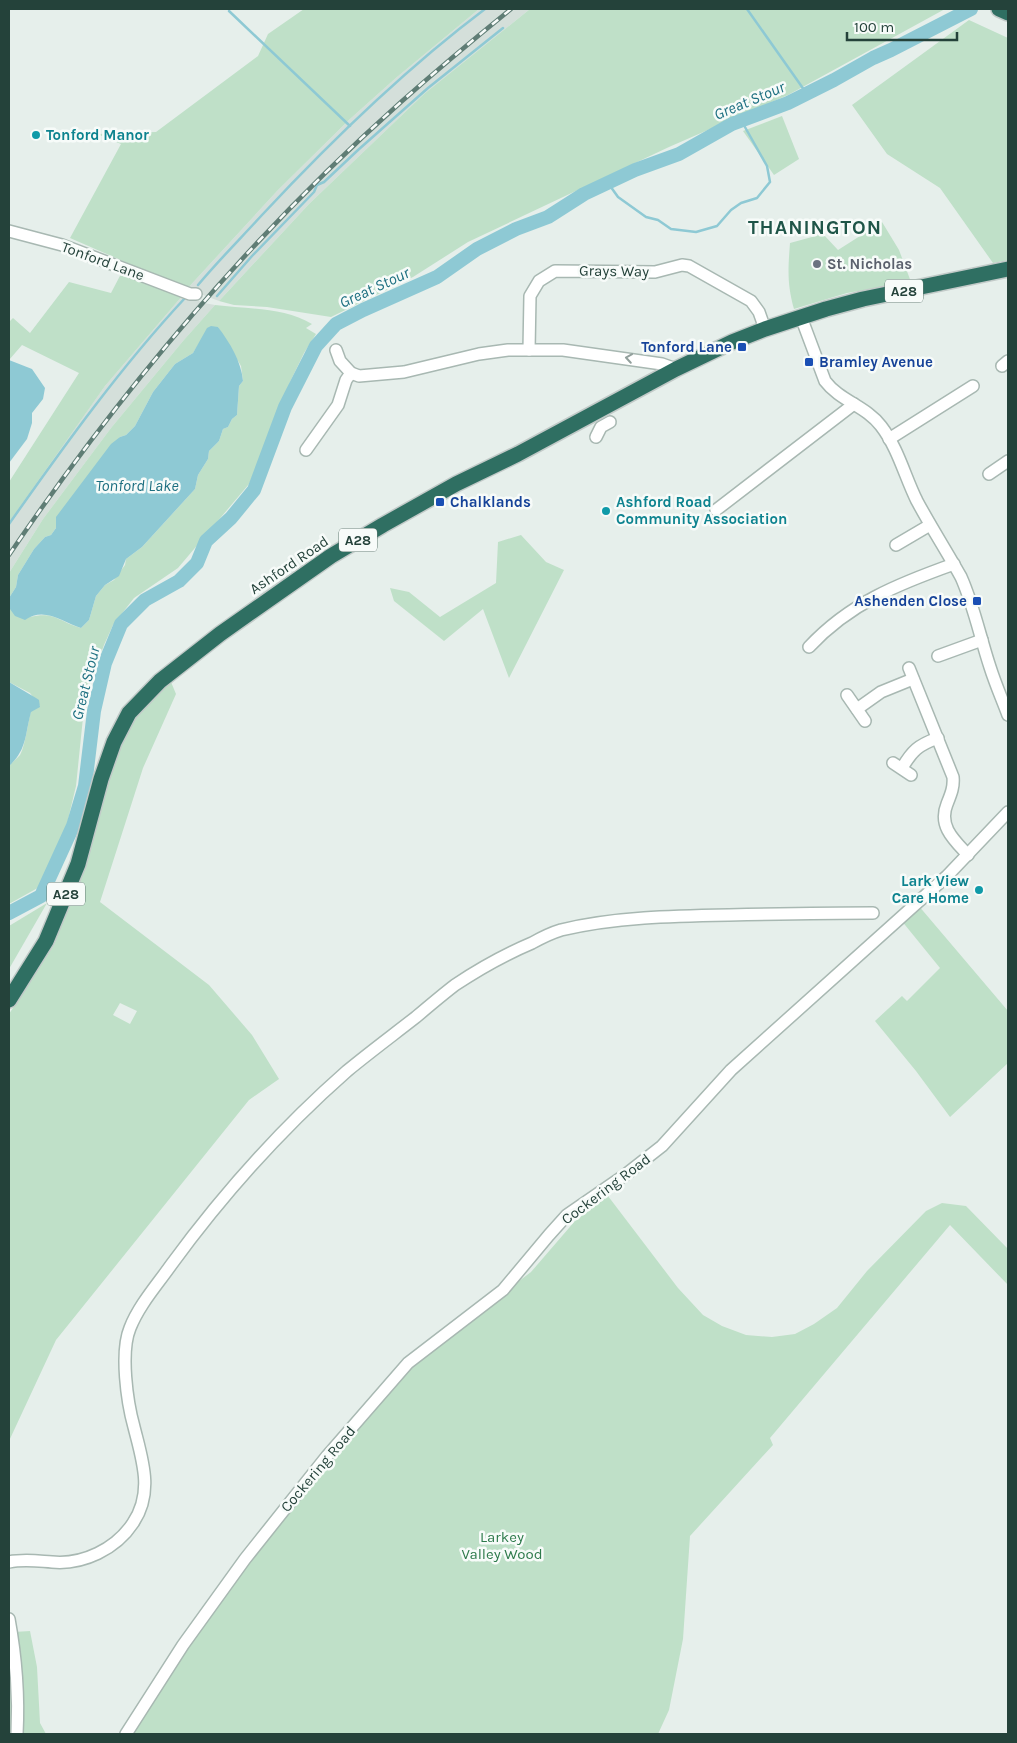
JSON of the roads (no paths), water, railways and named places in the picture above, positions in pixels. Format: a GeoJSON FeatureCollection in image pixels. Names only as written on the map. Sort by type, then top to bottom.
{"type":"FeatureCollection","features":[{"type":"Feature","properties":{"kind":"highway"},"geometry":{"type":"LineString","coordinates":[[999,9],[1008,13]]}},
{"type":"Feature","properties":{"kind":"highway","name":"A28"},"geometry":{"type":"LineString","coordinates":[[765,329],[863,300],[1008,269]]}},
{"type":"Feature","properties":{"kind":"highway","name":"Ashford Road"},"geometry":{"type":"LineString","coordinates":[[9,1000],[46,941],[78,864],[101,779],[114,742],[129,712],[144,696],[204,646],[279,592],[331,556],[383,525],[676,369],[732,342],[765,329]]}},
{"type":"Feature","properties":{"kind":"street","name":"Tonford Lane"},"geometry":{"type":"LineString","coordinates":[[9,232],[62,245],[190,294],[196,294]]}},
{"type":"Feature","properties":{"kind":"street","name":"Grays Way"},"geometry":{"type":"LineString","coordinates":[[529,350],[530,296],[539,281],[555,271],[655,272],[682,265],[689,266],[751,301],[759,312],[765,329]]}},
{"type":"Feature","properties":{"kind":"street"},"geometry":{"type":"LineString","coordinates":[[801,317],[825,381],[831,389],[862,408],[875,419],[889,438],[917,500],[961,577],[973,606],[994,680],[1008,715]]}},
{"type":"Feature","properties":{"kind":"street"},"geometry":{"type":"LineString","coordinates":[[336,350],[340,360],[351,373],[359,376],[397,374],[486,353],[529,350],[563,350],[615,356],[662,364],[676,369]]}},
{"type":"Feature","properties":{"kind":"street"},"geometry":{"type":"LineString","coordinates":[[306,450],[312,434],[338,405],[346,380],[351,373]]}},
{"type":"Feature","properties":{"kind":"street"},"geometry":{"type":"LineString","coordinates":[[889,438],[972,386]]}},
{"type":"Feature","properties":{"kind":"street"},"geometry":{"type":"LineString","coordinates":[[716,510],[854,404]]}},
{"type":"Feature","properties":{"kind":"street"},"geometry":{"type":"LineString","coordinates":[[596,437],[601,427],[610,422]]}},
{"type":"Feature","properties":{"kind":"street"},"geometry":{"type":"LineString","coordinates":[[989,474],[1008,461]]}},
{"type":"Feature","properties":{"kind":"street"},"geometry":{"type":"LineString","coordinates":[[896,545],[930,525]]}},
{"type":"Feature","properties":{"kind":"street"},"geometry":{"type":"LineString","coordinates":[[809,647],[822,633],[850,612],[885,590],[954,564]]}},
{"type":"Feature","properties":{"kind":"street"},"geometry":{"type":"LineString","coordinates":[[938,656],[982,640]]}},
{"type":"Feature","properties":{"kind":"street"},"geometry":{"type":"LineString","coordinates":[[857,708],[911,674],[952,770],[954,784],[944,812],[944,820],[950,836],[968,855]]}},
{"type":"Feature","properties":{"kind":"street"},"geometry":{"type":"LineString","coordinates":[[847,695],[865,721]]}},
{"type":"Feature","properties":{"kind":"street"},"geometry":{"type":"LineString","coordinates":[[902,769],[911,753],[921,745],[938,738]]}},
{"type":"Feature","properties":{"kind":"street","name":"Cockering Road"},"geometry":{"type":"LineString","coordinates":[[126,1734],[182,1644],[245,1559],[327,1456],[408,1363],[503,1290],[567,1215],[625,1175],[662,1146],[731,1070],[896,923],[968,855],[1008,812]]}},
{"type":"Feature","properties":{"kind":"street"},"geometry":{"type":"LineString","coordinates":[[9,1562],[19,1560],[55,1563],[88,1556],[112,1546],[123,1537],[132,1525],[141,1507],[145,1477],[144,1465],[132,1420],[125,1366],[127,1335],[135,1316],[199,1226],[280,1134],[350,1069],[456,985],[510,953],[558,931],[567,929],[668,916],[873,913]]}},
{"type":"Feature","properties":{"kind":"street"},"geometry":{"type":"LineString","coordinates":[[9,1619],[13,1644],[18,1717],[17,1734]]}},
{"type":"Feature","properties":{"kind":"water","name":"Tonford Lake"},"geometry":{"type":"Polygon","coordinates":[[[211,326],[218,327],[231,346],[240,366],[243,381],[239,386],[237,415],[232,419],[228,427],[223,429],[219,441],[209,451],[208,459],[198,475],[195,489],[142,547],[126,559],[119,576],[105,585],[96,596],[89,620],[81,628],[53,616],[39,614],[25,620],[15,616],[10,609],[9,598],[16,587],[18,575],[34,549],[45,537],[51,535],[56,528],[56,517],[111,444],[126,435],[135,426],[153,392],[175,364],[193,353],[207,328],[211,326]]]}},
{"type":"Feature","properties":{"kind":"water"},"geometry":{"type":"Polygon","coordinates":[[[9,360],[32,369],[45,388],[43,399],[32,413],[32,423],[27,439],[9,463],[9,360]]]}},
{"type":"Feature","properties":{"kind":"water"},"geometry":{"type":"Polygon","coordinates":[[[9,682],[39,700],[40,707],[31,712],[22,748],[9,766],[9,682]]]}},
{"type":"Feature","properties":{"kind":"waterway"},"geometry":{"type":"LineString","coordinates":[[198,285],[288,187],[369,107],[397,81],[485,9]]}},
{"type":"Feature","properties":{"kind":"waterway"},"geometry":{"type":"LineString","coordinates":[[747,9],[807,94]]}},
{"type":"Feature","properties":{"kind":"waterway","name":"Great Stour"},"geometry":{"type":"LineString","coordinates":[[9,913],[41,896],[73,826],[85,786],[94,711],[105,663],[121,624],[145,600],[179,581],[197,563],[206,541],[231,518],[254,490],[285,407],[316,346],[336,324],[437,277],[477,249],[516,229],[548,217],[584,194],[635,170],[679,154],[732,124],[788,103],[971,9]]}},
{"type":"Feature","properties":{"kind":"waterway"},"geometry":{"type":"LineString","coordinates":[[229,11],[350,126]]}},
{"type":"Feature","properties":{"kind":"waterway"},"geometry":{"type":"LineString","coordinates":[[217,296],[252,256],[314,192],[317,185],[324,182],[428,88],[503,28]]}},
{"type":"Feature","properties":{"kind":"waterway"},"geometry":{"type":"LineString","coordinates":[[608,183],[618,197],[646,217],[658,220],[671,229],[696,232],[717,226],[731,210],[741,203],[757,198],[770,182],[767,166],[741,120]]}},
{"type":"Feature","properties":{"kind":"waterway"},"geometry":{"type":"LineString","coordinates":[[9,524],[115,380],[185,298]]}},
{"type":"Feature","properties":{"kind":"railway"},"geometry":{"type":"LineString","coordinates":[[9,555],[97,433],[143,374],[241,260],[346,153],[415,90],[511,9]]}},
{"type":"Feature","properties":{"kind":"place","name":"Tonford Manor"},"geometry":{"type":"Point","coordinates":[36,135]}},
{"type":"Feature","properties":{"kind":"place","name":"St. Nicholas"},"geometry":{"type":"Point","coordinates":[817,264]}},
{"type":"Feature","properties":{"kind":"place","name":"Tonford Lane"},"geometry":{"type":"Point","coordinates":[742,347]}},
{"type":"Feature","properties":{"kind":"place","name":"Bramley Avenue"},"geometry":{"type":"Point","coordinates":[809,362]}},
{"type":"Feature","properties":{"kind":"place","name":"Chalklands"},"geometry":{"type":"Point","coordinates":[440,502]}},
{"type":"Feature","properties":{"kind":"place","name":"Ashford Road Community Association"},"geometry":{"type":"Point","coordinates":[606,511]}},
{"type":"Feature","properties":{"kind":"place","name":"Ashenden Close"},"geometry":{"type":"Point","coordinates":[977,601]}},
{"type":"Feature","properties":{"kind":"place","name":"Lark View Care Home"},"geometry":{"type":"Point","coordinates":[979,890]}},
{"type":"Feature","properties":{"kind":"district","name":"THANINGTON"},"geometry":{"type":"Point","coordinates":[815,227]}},
{"type":"Feature","properties":{"kind":"park label","name":"Larkey Valley Wood"},"geometry":{"type":"Point","coordinates":[502,1546]}}]}
